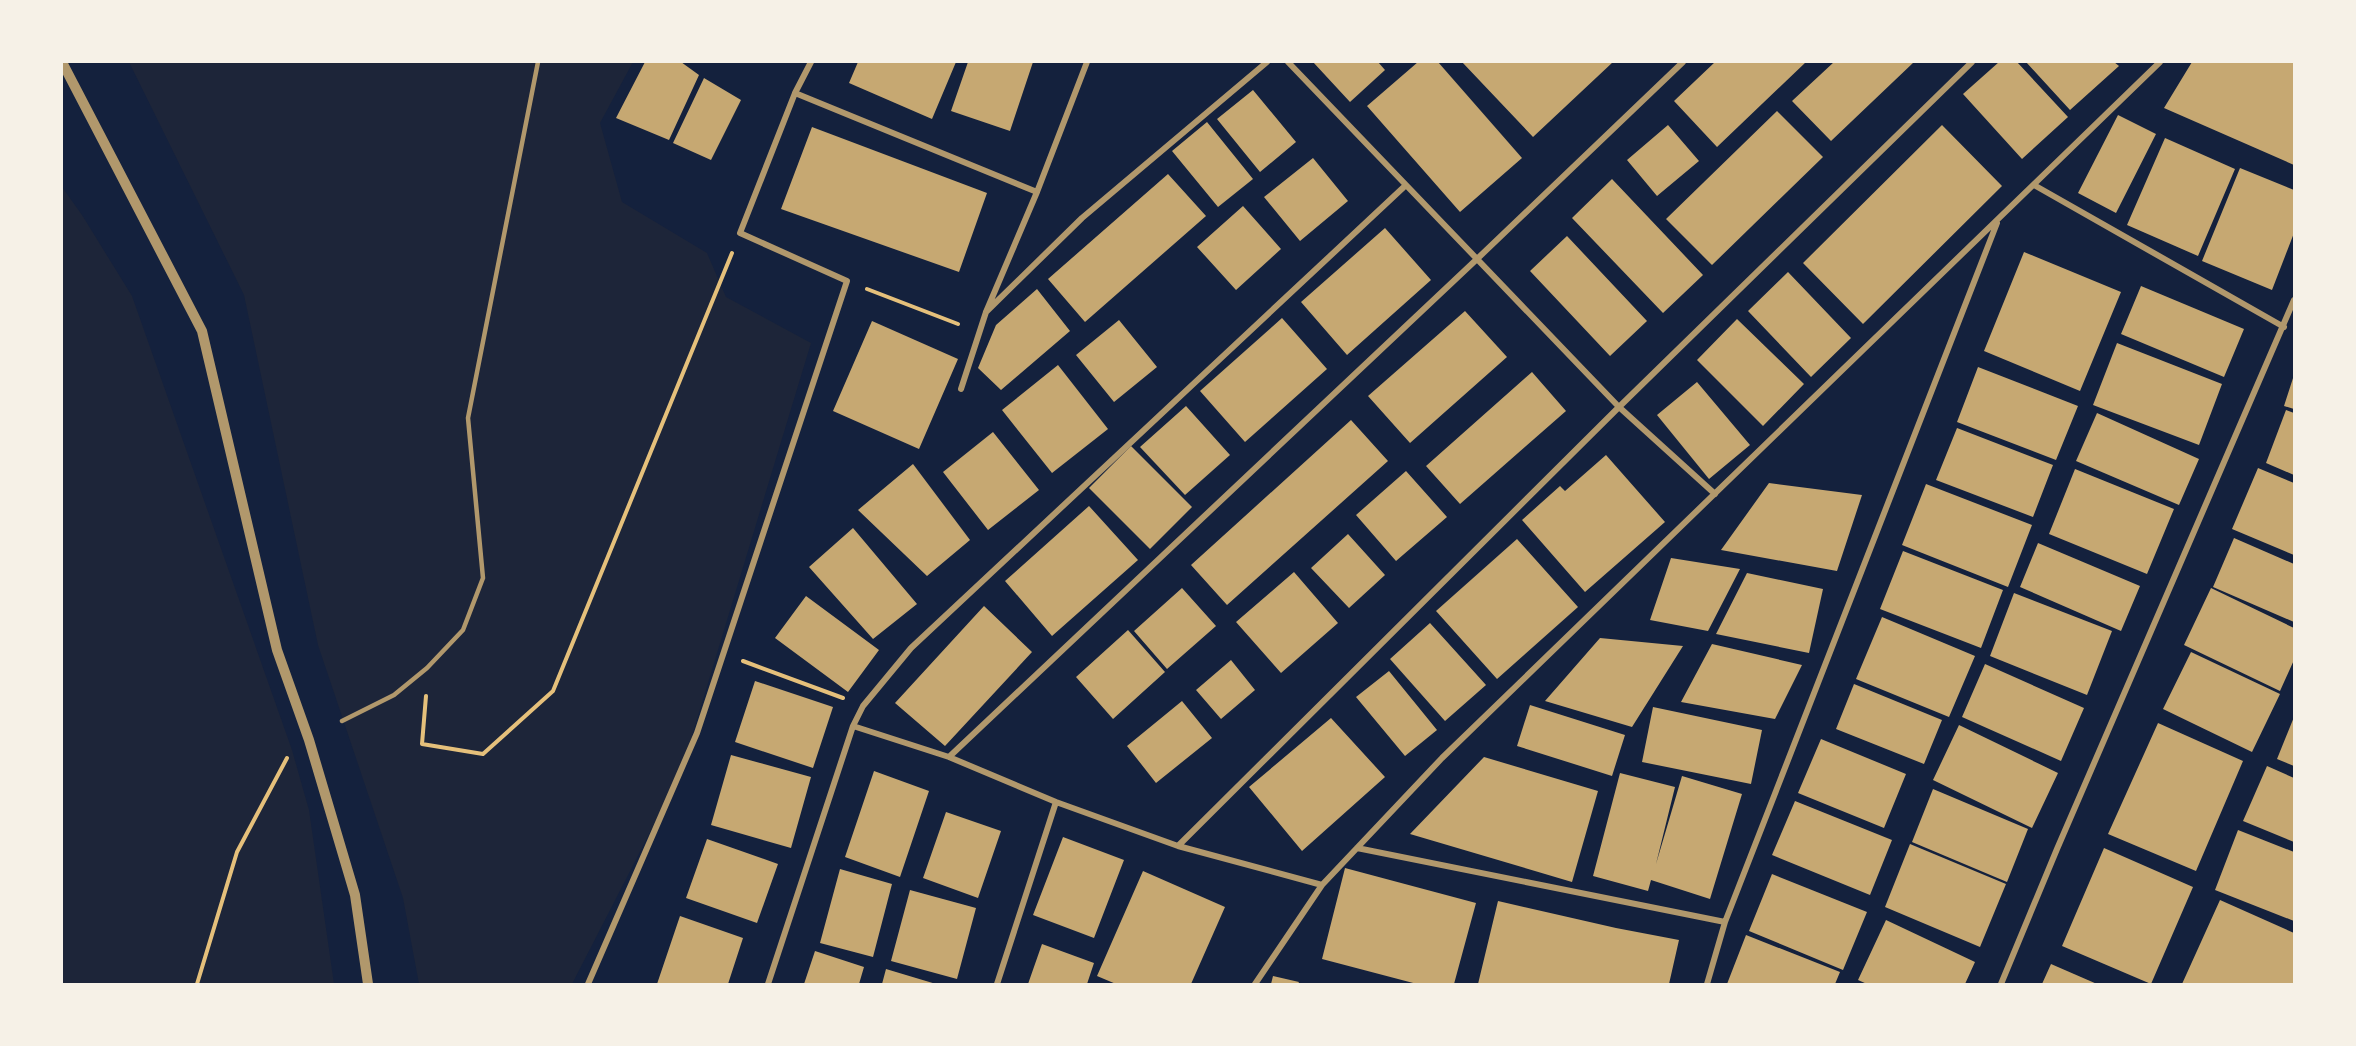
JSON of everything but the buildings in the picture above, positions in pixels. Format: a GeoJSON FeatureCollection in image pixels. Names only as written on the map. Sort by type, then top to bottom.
{"type":"FeatureCollection","features":[{"type":"Feature","properties":{"kind":"street"},"geometry":{"type":"LineString","coordinates":[[62,62],[202,331],[277,650],[309,740],[355,895],[368,984]]}},
{"type":"Feature","properties":{"kind":"street"},"geometry":{"type":"LineString","coordinates":[[588,984],[698,733],[847,281],[740,233],[795,93],[811,62]]}},
{"type":"Feature","properties":{"kind":"street"},"geometry":{"type":"LineString","coordinates":[[961,389],[986,312],[1037,192],[1087,62]]}},
{"type":"Feature","properties":{"kind":"street"},"geometry":{"type":"LineString","coordinates":[[986,312],[1082,218],[1267,62]]}},
{"type":"Feature","properties":{"kind":"street"},"geometry":{"type":"LineString","coordinates":[[1288,62],[1619,407],[1715,494]]}},
{"type":"Feature","properties":{"kind":"street"},"geometry":{"type":"LineString","coordinates":[[949,757],[1478,259],[1683,62]]}},
{"type":"Feature","properties":{"kind":"street"},"geometry":{"type":"LineString","coordinates":[[1178,846],[1619,407],[1972,62]]}},
{"type":"Feature","properties":{"kind":"street"},"geometry":{"type":"LineString","coordinates":[[1255,984],[1322,885],[1442,758],[2160,62]]}},
{"type":"Feature","properties":{"kind":"street"},"geometry":{"type":"LineString","coordinates":[[795,93],[1037,192]]}},
{"type":"Feature","properties":{"kind":"street"},"geometry":{"type":"LineString","coordinates":[[768,984],[853,726],[863,706],[911,648],[1406,185]]}},
{"type":"Feature","properties":{"kind":"street"},"geometry":{"type":"LineString","coordinates":[[2034,185],[2284,327]]}},
{"type":"Feature","properties":{"kind":"street"},"geometry":{"type":"LineString","coordinates":[[1707,984],[1725,922],[1998,221]]}},
{"type":"Feature","properties":{"kind":"street"},"geometry":{"type":"LineString","coordinates":[[2001,984],[2057,849],[2295,300]]}},
{"type":"Feature","properties":{"kind":"street"},"geometry":{"type":"LineString","coordinates":[[853,726],[949,757],[1056,802],[1178,846],[1322,885]]}},
{"type":"Feature","properties":{"kind":"street"},"geometry":{"type":"LineString","coordinates":[[997,984],[1056,802]]}},
{"type":"Feature","properties":{"kind":"street"},"geometry":{"type":"LineString","coordinates":[[1357,848],[1725,922]]}},
{"type":"Feature","properties":{"kind":"lane"},"geometry":{"type":"LineString","coordinates":[[342,721],[394,695],[427,668],[463,630],[483,578],[468,418],[538,62]]}},
{"type":"Feature","properties":{"kind":"path"},"geometry":{"type":"LineString","coordinates":[[427,668],[422,744],[483,754],[553,692],[740,233]]}},
{"type":"Feature","properties":{"kind":"path"},"geometry":{"type":"LineString","coordinates":[[847,281],[980,333]]}},
{"type":"Feature","properties":{"kind":"path"},"geometry":{"type":"LineString","coordinates":[[723,654],[863,706]]}},
{"type":"Feature","properties":{"kind":"path"},"geometry":{"type":"LineString","coordinates":[[197,984],[237,852],[292,750],[309,740]]}},
{"type":"Feature","properties":{"kind":"shaded area"},"geometry":{"type":"Polygon","coordinates":[[[129,62],[633,62],[600,123],[622,202],[707,253],[726,297],[811,343],[681,772],[572,984],[419,984],[403,898],[318,645],[244,295],[129,62]]]}},
{"type":"Feature","properties":{"kind":"shaded area"},"geometry":{"type":"Polygon","coordinates":[[[62,187],[132,296],[292,750],[309,810],[334,984],[62,984],[62,187]]]}}]}
